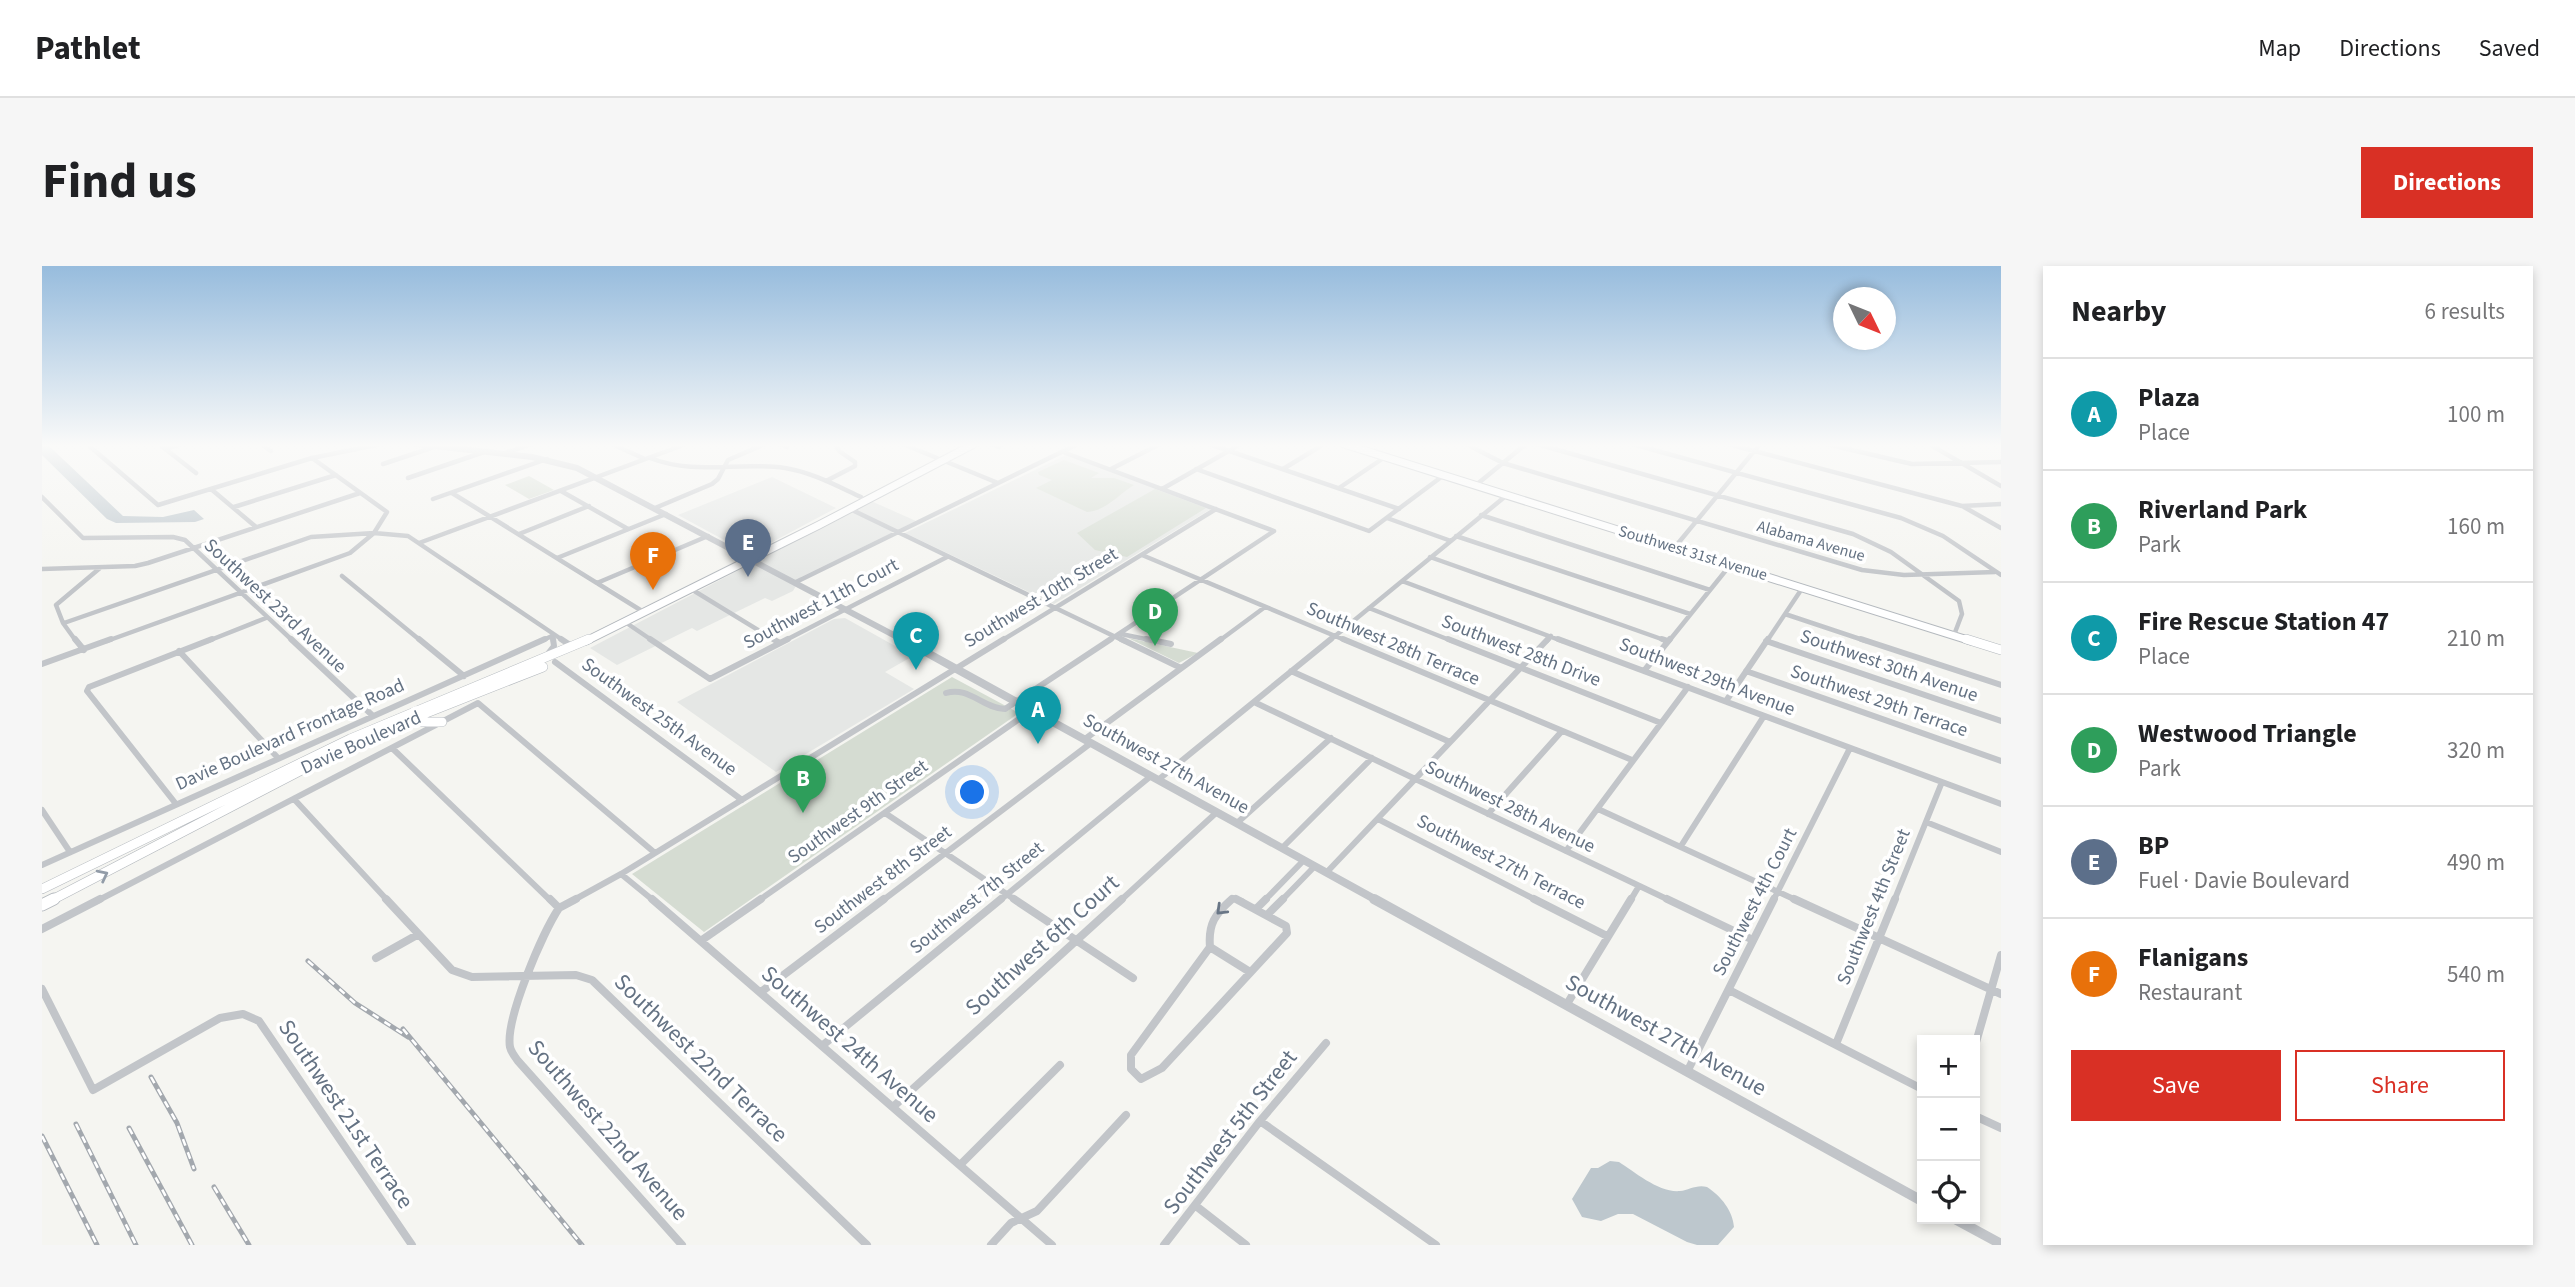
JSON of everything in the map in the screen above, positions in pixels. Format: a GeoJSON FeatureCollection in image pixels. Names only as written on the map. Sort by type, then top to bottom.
{"type":"FeatureCollection","features":[{"type":"Feature","properties":{"kind":"main road","name":"Davie Boulevard"},"geometry":{"type":"LineString","coordinates":[[42,905],[292,774],[383,731],[533,671],[584,641],[752,558],[878,490]]}},
{"type":"Feature","properties":{"kind":"main road","name":"Davie Boulevard"},"geometry":{"type":"LineString","coordinates":[[801,532],[884,490]]}},
{"type":"Feature","properties":{"kind":"main road","name":"Southwest 31st Avenue"},"geometry":{"type":"LineString","coordinates":[[1491,490],[2001,650]]}},
{"type":"Feature","properties":{"kind":"main road"},"geometry":{"type":"LineString","coordinates":[[850,509],[849,505],[861,498]]}},
{"type":"Feature","properties":{"kind":"main road","name":"Davie Boulevard"},"geometry":{"type":"LineString","coordinates":[[42,888],[343,742],[556,658],[628,624],[688,590]]}},
{"type":"Feature","properties":{"kind":"main road"},"geometry":{"type":"LineString","coordinates":[[556,658],[584,641]]}},
{"type":"Feature","properties":{"kind":"main road"},"geometry":{"type":"LineString","coordinates":[[478,703],[487,690]]}},
{"type":"Feature","properties":{"kind":"main road"},"geometry":{"type":"LineString","coordinates":[[383,731],[421,720],[442,722]]}},
{"type":"Feature","properties":{"kind":"street"},"geometry":{"type":"LineString","coordinates":[[138,490],[158,505],[209,490]]}},
{"type":"Feature","properties":{"kind":"street"},"geometry":{"type":"LineString","coordinates":[[212,490],[256,527]]}},
{"type":"Feature","properties":{"kind":"street"},"geometry":{"type":"LineString","coordinates":[[234,507],[289,490]]}},
{"type":"Feature","properties":{"kind":"street"},"geometry":{"type":"LineString","coordinates":[[42,664],[350,553],[374,533],[387,512],[356,490]]}},
{"type":"Feature","properties":{"kind":"street"},"geometry":{"type":"LineString","coordinates":[[433,499],[461,490]]}},
{"type":"Feature","properties":{"kind":"street"},"geometry":{"type":"LineString","coordinates":[[419,543],[564,490]]}},
{"type":"Feature","properties":{"kind":"street","name":"Southwest 27th Avenue"},"geometry":{"type":"LineString","coordinates":[[621,490],[956,668],[1917,1197]]}},
{"type":"Feature","properties":{"kind":"street"},"geometry":{"type":"LineString","coordinates":[[655,508],[698,490]]}},
{"type":"Feature","properties":{"kind":"street"},"geometry":{"type":"LineString","coordinates":[[843,490],[861,498]]}},
{"type":"Feature","properties":{"kind":"street"},"geometry":{"type":"LineString","coordinates":[[796,582],[984,490]]}},
{"type":"Feature","properties":{"kind":"street"},"geometry":{"type":"LineString","coordinates":[[946,693],[965,690],[1000,710],[1018,702],[1273,531],[1164,490]]}},
{"type":"Feature","properties":{"kind":"street"},"geometry":{"type":"LineString","coordinates":[[1252,490],[1369,531],[1425,490]]}},
{"type":"Feature","properties":{"kind":"street"},"geometry":{"type":"LineString","coordinates":[[1344,490],[1399,509]]}},
{"type":"Feature","properties":{"kind":"street","name":"Alabama Avenue"},"geometry":{"type":"LineString","coordinates":[[1594,490],[1862,570],[1890,575],[1995,572]]}},
{"type":"Feature","properties":{"kind":"street"},"geometry":{"type":"LineString","coordinates":[[1699,490],[1867,539],[1951,594],[1963,608],[1963,615],[1954,635]]}},
{"type":"Feature","properties":{"kind":"street"},"geometry":{"type":"LineString","coordinates":[[1675,547],[1722,490]]}},
{"type":"Feature","properties":{"kind":"street"},"geometry":{"type":"LineString","coordinates":[[1798,490],[1921,525],[2001,575]]}},
{"type":"Feature","properties":{"kind":"street"},"geometry":{"type":"LineString","coordinates":[[1901,490],[1962,506],[2001,528]]}},
{"type":"Feature","properties":{"kind":"street"},"geometry":{"type":"LineString","coordinates":[[561,491],[628,528]]}},
{"type":"Feature","properties":{"kind":"street"},"geometry":{"type":"LineString","coordinates":[[42,569],[135,566],[360,493]]}},
{"type":"Feature","properties":{"kind":"street"},"geometry":{"type":"LineString","coordinates":[[452,493],[642,611]]}},
{"type":"Feature","properties":{"kind":"street","name":"Southwest 7th Street"},"geometry":{"type":"LineString","coordinates":[[823,1045],[1007,894],[1254,702],[1507,495]]}},
{"type":"Feature","properties":{"kind":"street","name":"Southwest 23rd Avenue"},"geometry":{"type":"LineString","coordinates":[[42,497],[83,538],[173,537],[184,540],[372,715]]}},
{"type":"Feature","properties":{"kind":"street"},"geometry":{"type":"LineString","coordinates":[[1962,506],[2001,504]]}},
{"type":"Feature","properties":{"kind":"street"},"geometry":{"type":"LineString","coordinates":[[519,534],[589,506]]}},
{"type":"Feature","properties":{"kind":"street"},"geometry":{"type":"LineString","coordinates":[[850,509],[1054,608],[1118,635],[1181,668]]}},
{"type":"Feature","properties":{"kind":"street","name":"Southwest 10th Street"},"geometry":{"type":"LineString","coordinates":[[559,908],[621,874],[1216,509]]}},
{"type":"Feature","properties":{"kind":"street"},"geometry":{"type":"LineString","coordinates":[[557,558],[666,514]]}},
{"type":"Feature","properties":{"kind":"street"},"geometry":{"type":"LineString","coordinates":[[1482,515],[1710,590]]}},
{"type":"Feature","properties":{"kind":"street"},"geometry":{"type":"LineString","coordinates":[[1387,518],[1451,541]]}},
{"type":"Feature","properties":{"kind":"street","name":"Southwest 25th Avenue"},"geometry":{"type":"LineString","coordinates":[[64,623],[311,537],[402,533],[573,647]]}},
{"type":"Feature","properties":{"kind":"street"},"geometry":{"type":"LineString","coordinates":[[597,583],[708,535]]}},
{"type":"Feature","properties":{"kind":"street"},"geometry":{"type":"LineString","coordinates":[[1457,536],[1690,614]]}},
{"type":"Feature","properties":{"kind":"street","name":"Southwest 28th Terrace"},"geometry":{"type":"LineString","coordinates":[[1142,555],[1632,761]]}},
{"type":"Feature","properties":{"kind":"street","name":"Southwest 11th Court"},"geometry":{"type":"LineString","coordinates":[[628,624],[710,679],[947,556]]}},
{"type":"Feature","properties":{"kind":"street"},"geometry":{"type":"LineString","coordinates":[[1430,557],[1668,641]]}},
{"type":"Feature","properties":{"kind":"street"},"geometry":{"type":"LineString","coordinates":[[1644,671],[1731,565]]}},
{"type":"Feature","properties":{"kind":"street"},"geometry":{"type":"LineString","coordinates":[[84,649],[55,610],[56,606],[100,568]]}},
{"type":"Feature","properties":{"kind":"street"},"geometry":{"type":"LineString","coordinates":[[342,576],[464,676]]}},
{"type":"Feature","properties":{"kind":"street","name":"Southwest 29th Avenue"},"geometry":{"type":"LineString","coordinates":[[1402,580],[2001,804]]}},
{"type":"Feature","properties":{"kind":"street"},"geometry":{"type":"LineString","coordinates":[[1726,701],[1803,587]]}},
{"type":"Feature","properties":{"kind":"street"},"geometry":{"type":"LineString","coordinates":[[688,590],[780,643]]}},
{"type":"Feature","properties":{"kind":"street","name":"Southwest 8th Street"},"geometry":{"type":"LineString","coordinates":[[761,992],[945,853],[1181,668],[1265,607]]}},
{"type":"Feature","properties":{"kind":"street","name":"Southwest 28th Drive"},"geometry":{"type":"LineString","coordinates":[[1369,608],[1661,723]]}},
{"type":"Feature","properties":{"kind":"street"},"geometry":{"type":"LineString","coordinates":[[1785,614],[2001,685]]}},
{"type":"Feature","properties":{"kind":"street"},"geometry":{"type":"LineString","coordinates":[[176,804],[87,691],[89,687],[266,618]]}},
{"type":"Feature","properties":{"kind":"street"},"geometry":{"type":"LineString","coordinates":[[1118,635],[1171,644]]}},
{"type":"Feature","properties":{"kind":"street"},"geometry":{"type":"LineString","coordinates":[[1327,872],[1551,636]]}},
{"type":"Feature","properties":{"kind":"street"},"geometry":{"type":"LineString","coordinates":[[518,671],[550,654],[556,637]]}},
{"type":"Feature","properties":{"kind":"street","name":"Southwest 25th Avenue"},"geometry":{"type":"LineString","coordinates":[[556,637],[561,648],[556,658],[742,800]]}},
{"type":"Feature","properties":{"kind":"street","name":"Davie Boulevard Frontage Road"},"geometry":{"type":"LineString","coordinates":[[42,865],[372,715],[556,637]]}},
{"type":"Feature","properties":{"kind":"street","name":"Southwest 30th Avenue"},"geometry":{"type":"LineString","coordinates":[[1766,641],[2001,722]]}},
{"type":"Feature","properties":{"kind":"street"},"geometry":{"type":"LineString","coordinates":[[179,651],[278,758]]}},
{"type":"Feature","properties":{"kind":"street"},"geometry":{"type":"LineString","coordinates":[[1291,671],[1450,742]]}},
{"type":"Feature","properties":{"kind":"street","name":"Southwest 29th Terrace"},"geometry":{"type":"LineString","coordinates":[[1746,671],[2001,761]]}},
{"type":"Feature","properties":{"kind":"street"},"geometry":{"type":"LineString","coordinates":[[1566,851],[1688,687]]}},
{"type":"Feature","properties":{"kind":"street","name":"Southwest 28th Avenue"},"geometry":{"type":"LineString","coordinates":[[1254,702],[1754,940]]}},
{"type":"Feature","properties":{"kind":"street"},"geometry":{"type":"LineString","coordinates":[[42,929],[478,703],[655,853]]}},
{"type":"Feature","properties":{"kind":"street","name":"Southwest 9th Street"},"geometry":{"type":"LineString","coordinates":[[702,940],[1031,710]]}},
{"type":"Feature","properties":{"kind":"street"},"geometry":{"type":"LineString","coordinates":[[1681,846],[1765,716]]}},
{"type":"Feature","properties":{"kind":"street"},"geometry":{"type":"LineString","coordinates":[[1488,814],[1562,731]]}},
{"type":"Feature","properties":{"kind":"street"},"geometry":{"type":"LineString","coordinates":[[1237,823],[1331,738]]}},
{"type":"Feature","properties":{"kind":"street"},"geometry":{"type":"LineString","coordinates":[[294,799],[452,970],[472,977],[529,975],[551,917],[559,908],[392,748]]}},
{"type":"Feature","properties":{"kind":"street","name":"Southwest 4th Court"},"geometry":{"type":"LineString","coordinates":[[1688,1070],[1850,748]]}},
{"type":"Feature","properties":{"kind":"street"},"geometry":{"type":"LineString","coordinates":[[1282,848],[1372,758]]}},
{"type":"Feature","properties":{"kind":"street","name":"Southwest 4th Street"},"geometry":{"type":"LineString","coordinates":[[1836,1044],[1942,782]]}},
{"type":"Feature","properties":{"kind":"street"},"geometry":{"type":"LineString","coordinates":[[1598,809],[2001,994]]}},
{"type":"Feature","properties":{"kind":"street"},"geometry":{"type":"LineString","coordinates":[[42,810],[71,852]]}},
{"type":"Feature","properties":{"kind":"street","name":"Southwest 6th Court"},"geometry":{"type":"LineString","coordinates":[[894,1106],[1217,812]]}},
{"type":"Feature","properties":{"kind":"street"},"geometry":{"type":"LineString","coordinates":[[885,813],[1133,978]]}},
{"type":"Feature","properties":{"kind":"street","name":"Southwest 27th Terrace"},"geometry":{"type":"LineString","coordinates":[[1378,819],[1607,936]]}},
{"type":"Feature","properties":{"kind":"street"},"geometry":{"type":"LineString","coordinates":[[1926,822],[2001,852]]}},
{"type":"Feature","properties":{"kind":"street"},"geometry":{"type":"LineString","coordinates":[[1257,908],[1304,860]]}},
{"type":"Feature","properties":{"kind":"street"},"geometry":{"type":"LineString","coordinates":[[1268,914],[1315,866]]}},
{"type":"Feature","properties":{"kind":"street","name":"Southwest 24th Avenue"},"geometry":{"type":"LineString","coordinates":[[621,874],[702,940],[1052,1245]]}},
{"type":"Feature","properties":{"kind":"street"},"geometry":{"type":"LineString","coordinates":[[1566,1004],[1639,886]]}},
{"type":"Feature","properties":{"kind":"street"},"geometry":{"type":"LineString","coordinates":[[1233,898],[1257,908],[1286,926],[1287,933],[1158,1072],[1141,1079],[1131,1069],[1131,1055],[1210,947],[1208,925],[1215,913],[1233,898]]}},
{"type":"Feature","properties":{"kind":"street"},"geometry":{"type":"LineString","coordinates":[[376,958],[416,934]]}},
{"type":"Feature","properties":{"kind":"street"},"geometry":{"type":"LineString","coordinates":[[1210,947],[1250,972]]}},
{"type":"Feature","properties":{"kind":"street"},"geometry":{"type":"LineString","coordinates":[[1978,1035],[2001,955]]}},
{"type":"Feature","properties":{"kind":"street","name":"Southwest 22nd Avenue"},"geometry":{"type":"LineString","coordinates":[[529,975],[512,1029],[510,1048],[518,1061],[682,1245]]}},
{"type":"Feature","properties":{"kind":"street","name":"Southwest 22nd Terrace"},"geometry":{"type":"LineString","coordinates":[[529,975],[576,975],[592,980],[867,1245]]}},
{"type":"Feature","properties":{"kind":"street","name":"Southwest 21st Terrace"},"geometry":{"type":"LineString","coordinates":[[42,989],[93,1090],[215,1021],[241,1014],[255,1017],[264,1026],[412,1245]]}},
{"type":"Feature","properties":{"kind":"street"},"geometry":{"type":"LineString","coordinates":[[1729,990],[1917,1086]]}},
{"type":"Feature","properties":{"kind":"street","name":"Southwest 5th Street"},"geometry":{"type":"LineString","coordinates":[[1164,1245],[1260,1121],[1326,1043]]}},
{"type":"Feature","properties":{"kind":"street"},"geometry":{"type":"LineString","coordinates":[[960,1165],[1060,1065]]}},
{"type":"Feature","properties":{"kind":"street"},"geometry":{"type":"LineString","coordinates":[[991,1245],[1012,1223],[1037,1212],[1126,1115]]}},
{"type":"Feature","properties":{"kind":"street"},"geometry":{"type":"LineString","coordinates":[[1980,1118],[2001,1128]]}},
{"type":"Feature","properties":{"kind":"street"},"geometry":{"type":"LineString","coordinates":[[1260,1121],[1436,1245]]}},
{"type":"Feature","properties":{"kind":"street"},"geometry":{"type":"LineString","coordinates":[[1196,1206],[1246,1245]]}},
{"type":"Feature","properties":{"kind":"street"},"geometry":{"type":"LineString","coordinates":[[1964,1224],[2001,1244]]}},
{"type":"Feature","properties":{"kind":"shaded area"},"geometry":{"type":"Polygon","coordinates":[[[77,490],[95,490],[123,516],[163,517],[194,510],[204,519],[195,522],[116,523],[107,519],[77,490]]]}},
{"type":"Feature","properties":{"kind":"shaded area"},"geometry":{"type":"Polygon","coordinates":[[[513,490],[554,490],[529,499],[513,490]]]}},
{"type":"Feature","properties":{"kind":"shaded area"},"geometry":{"type":"Polygon","coordinates":[[[741,490],[798,490],[836,508],[750,554],[678,515],[741,490]]]}},
{"type":"Feature","properties":{"kind":"shaded area"},"geometry":{"type":"Polygon","coordinates":[[[994,490],[1159,490],[1211,509],[1054,604],[905,533],[994,490]]]}},
{"type":"Feature","properties":{"kind":"shaded area"},"geometry":{"type":"Polygon","coordinates":[[[1040,490],[1127,490],[1106,505],[1087,512],[1040,490]]]}},
{"type":"Feature","properties":{"kind":"shaded area"},"geometry":{"type":"Polygon","coordinates":[[[1154,490],[1206,508],[1127,557],[1095,550],[1077,533],[1154,490]]]}},
{"type":"Feature","properties":{"kind":"shaded area"},"geometry":{"type":"Polygon","coordinates":[[[871,501],[916,521],[801,577],[793,591],[772,601],[765,598],[697,631],[692,628],[617,665],[590,648],[871,501]]]}},
{"type":"Feature","properties":{"kind":"shaded area"},"geometry":{"type":"Polygon","coordinates":[[[845,618],[913,656],[885,672],[914,689],[776,772],[677,702],[834,619],[845,618]]]}},
{"type":"Feature","properties":{"kind":"shaded area"},"geometry":{"type":"Polygon","coordinates":[[[1128,638],[1198,653],[1179,663],[1128,638]]]}},
{"type":"Feature","properties":{"kind":"shaded area"},"geometry":{"type":"Polygon","coordinates":[[[952,677],[1019,713],[704,932],[632,874],[952,677]]]}},
{"type":"Feature","properties":{"kind":"shaded area"},"geometry":{"type":"Polygon","coordinates":[[[1610,1161],[1619,1162],[1664,1189],[1680,1191],[1707,1187],[1725,1204],[1734,1227],[1718,1245],[1697,1245],[1633,1214],[1618,1214],[1601,1221],[1582,1217],[1572,1199],[1591,1168],[1598,1168],[1610,1161]]]}},
{"type":"Feature","properties":{"kind":"railway"},"geometry":{"type":"LineString","coordinates":[[308,961],[355,1003],[408,1037]]}},
{"type":"Feature","properties":{"kind":"railway"},"geometry":{"type":"LineString","coordinates":[[403,1029],[582,1245]]}},
{"type":"Feature","properties":{"kind":"railway"},"geometry":{"type":"LineString","coordinates":[[151,1077],[177,1123],[194,1169]]}},
{"type":"Feature","properties":{"kind":"railway"},"geometry":{"type":"LineString","coordinates":[[76,1124],[136,1245]]}},
{"type":"Feature","properties":{"kind":"railway"},"geometry":{"type":"LineString","coordinates":[[129,1128],[192,1245]]}},
{"type":"Feature","properties":{"kind":"railway"},"geometry":{"type":"LineString","coordinates":[[42,1136],[97,1245]]}},
{"type":"Feature","properties":{"kind":"railway"},"geometry":{"type":"LineString","coordinates":[[214,1187],[249,1245]]}},
{"type":"Feature","properties":{"kind":"place","name":"BP"},"geometry":{"type":"Point","coordinates":[748,577]}},
{"type":"Feature","properties":{"kind":"place","name":"Flanigans"},"geometry":{"type":"Point","coordinates":[653,590]}},
{"type":"Feature","properties":{"kind":"place","name":"Westwood Triangle"},"geometry":{"type":"Point","coordinates":[1155,646]}},
{"type":"Feature","properties":{"kind":"place","name":"Fire Rescue Station 47"},"geometry":{"type":"Point","coordinates":[916,670]}},
{"type":"Feature","properties":{"kind":"place","name":"Plaza"},"geometry":{"type":"Point","coordinates":[1038,744]}},
{"type":"Feature","properties":{"kind":"place","name":"Riverland Park"},"geometry":{"type":"Point","coordinates":[803,813]}}]}
